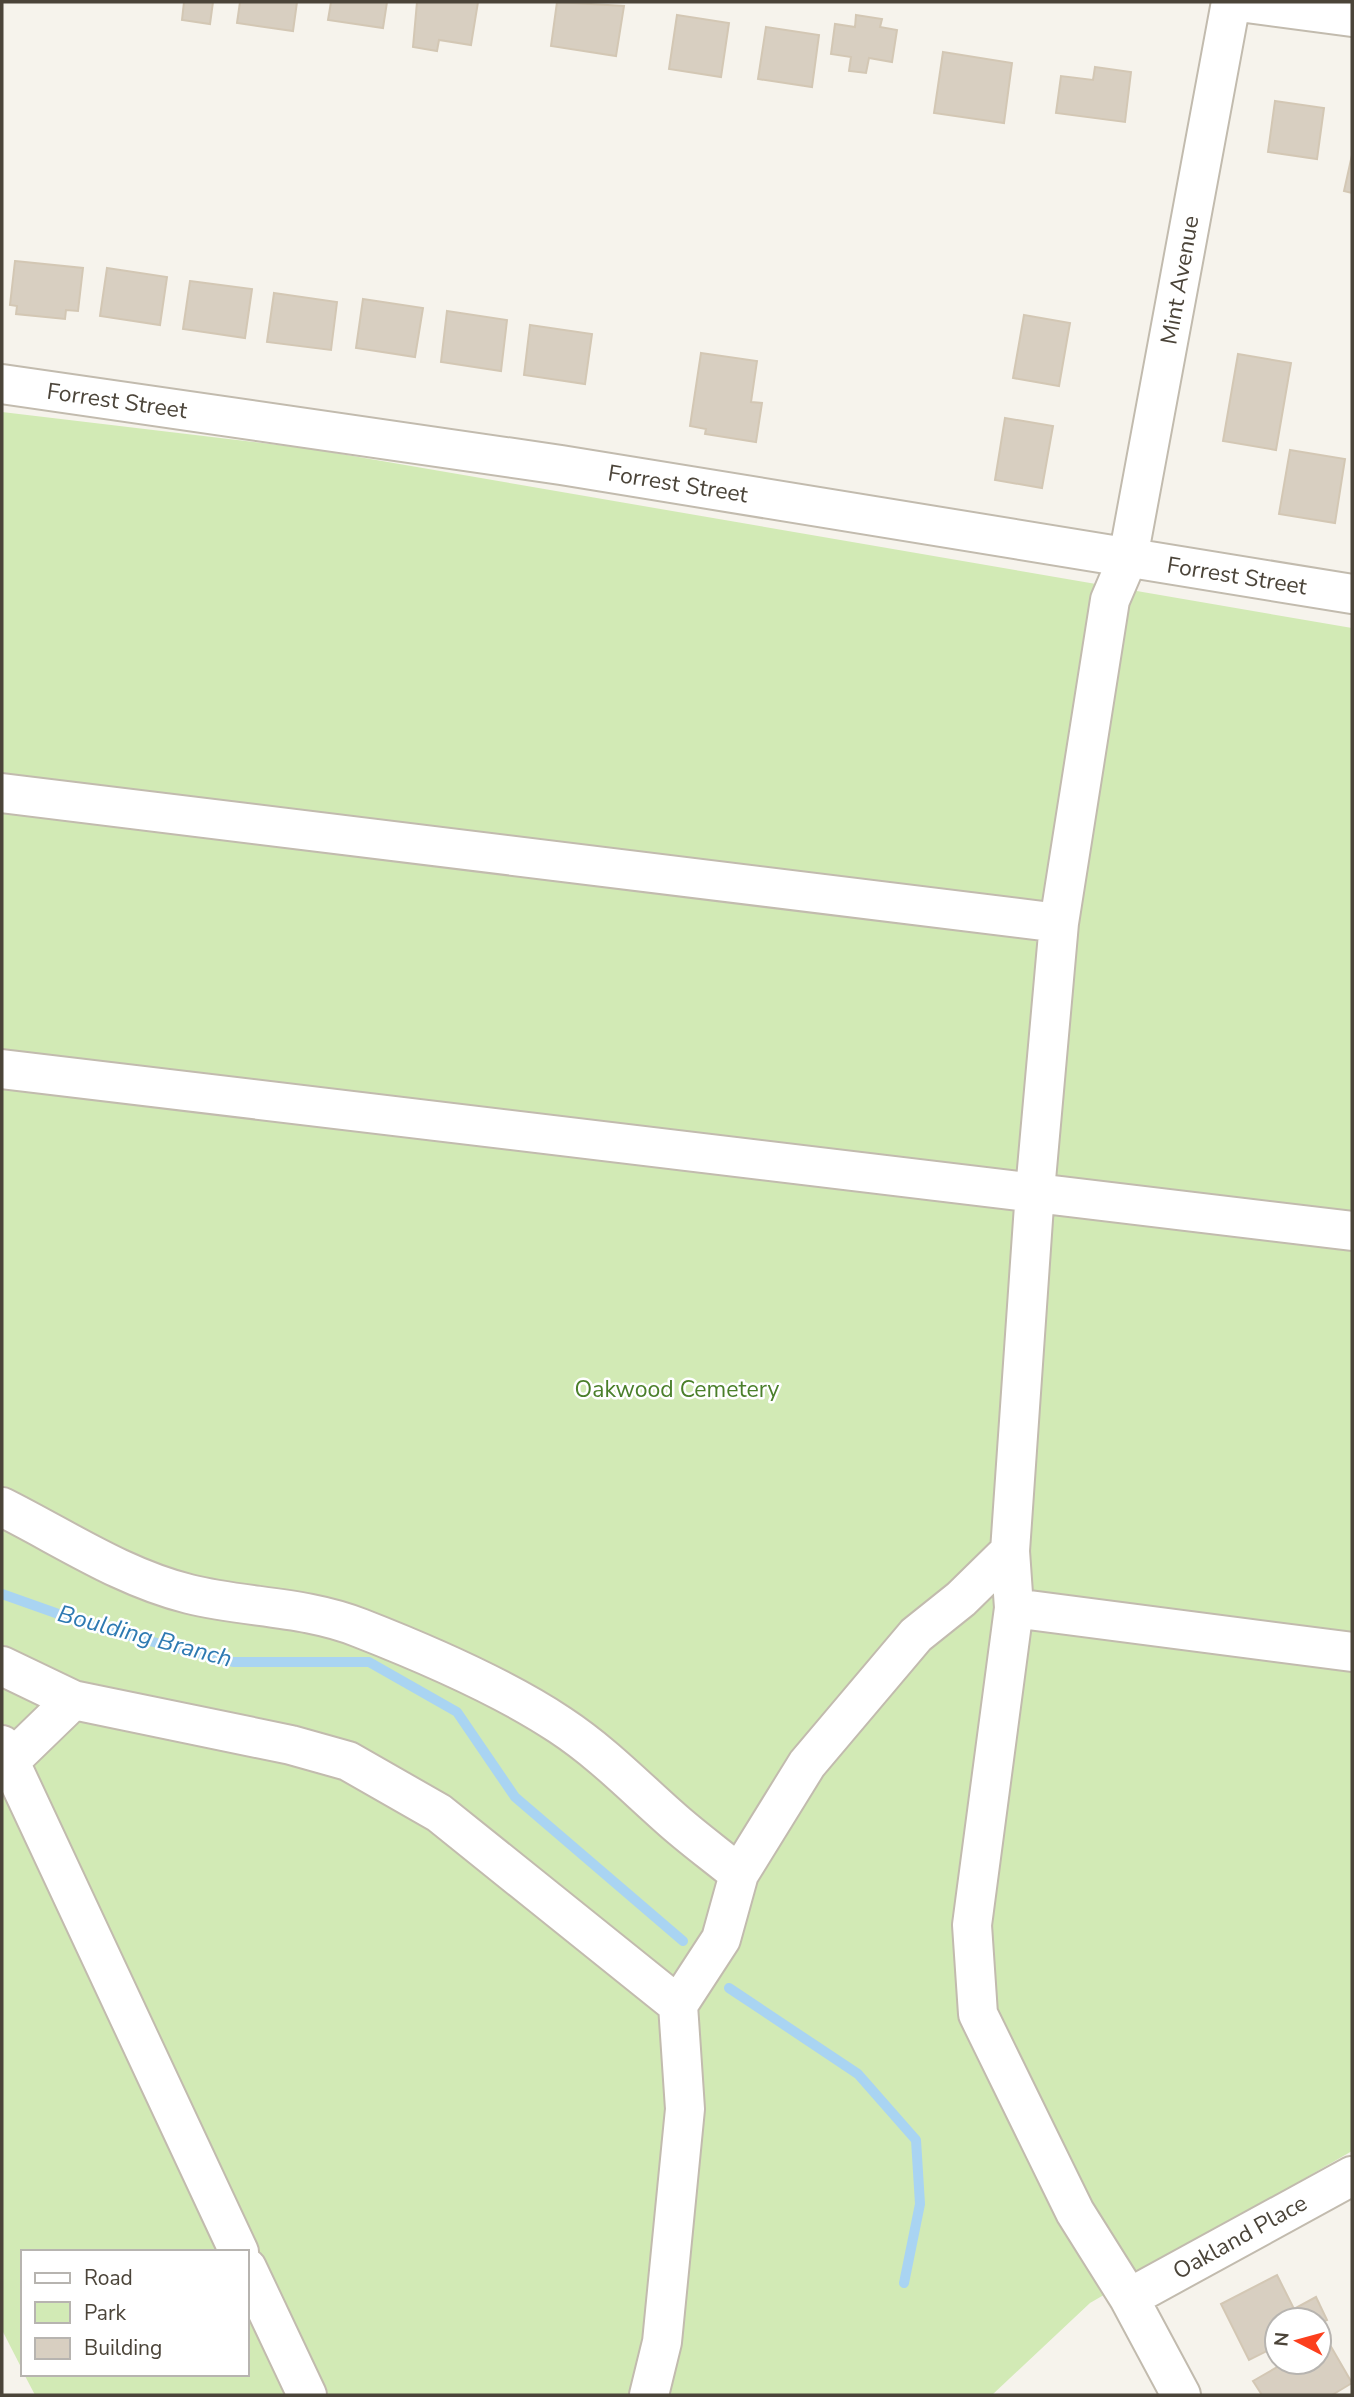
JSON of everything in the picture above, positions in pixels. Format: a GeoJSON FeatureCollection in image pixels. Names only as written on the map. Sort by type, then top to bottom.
{"type":"FeatureCollection","features":[{"type":"Feature","properties":{"kind":"street","name":"Mint Avenue"},"geometry":{"type":"LineString","coordinates":[[1181,2395],[1129,2298],[1075,2212],[978,2014],[972,1925],[1014,1608],[1010,1551],[1035,1191],[1059,923],[1110,600],[1128,558],[1231,2]]}},
{"type":"Feature","properties":{"kind":"street"},"geometry":{"type":"LineString","coordinates":[[1239,2],[1352,17]]}},
{"type":"Feature","properties":{"kind":"street","name":"Forrest Street"},"geometry":{"type":"LineString","coordinates":[[2,384],[561,465],[1352,594]]}},
{"type":"Feature","properties":{"kind":"street"},"geometry":{"type":"LineString","coordinates":[[2,793],[1059,923]]}},
{"type":"Feature","properties":{"kind":"street"},"geometry":{"type":"LineString","coordinates":[[2,1069],[1352,1231]]}},
{"type":"Feature","properties":{"kind":"street"},"geometry":{"type":"LineString","coordinates":[[2,1507],[113,1568],[189,1594],[278,1608],[357,1627],[464,1674],[559,1724],[619,1769],[669,1818],[739,1874]]}},
{"type":"Feature","properties":{"kind":"street"},"geometry":{"type":"LineString","coordinates":[[649,2395],[662,2343],[685,2109],[678,2005],[721,1939],[739,1874],[807,1764],[916,1635],[961,1599],[1010,1551]]}},
{"type":"Feature","properties":{"kind":"street"},"geometry":{"type":"LineString","coordinates":[[1014,1608],[1352,1653]]}},
{"type":"Feature","properties":{"kind":"street"},"geometry":{"type":"LineString","coordinates":[[2,1666],[72,1700],[291,1745],[348,1761],[439,1813],[678,2005]]}},
{"type":"Feature","properties":{"kind":"street"},"geometry":{"type":"LineString","coordinates":[[72,1700],[6,1753],[238,2250]]}},
{"type":"Feature","properties":{"kind":"street","name":"Oakland Place"},"geometry":{"type":"LineString","coordinates":[[1129,2298],[1352,2176]]}},
{"type":"Feature","properties":{"kind":"street"},"geometry":{"type":"LineString","coordinates":[[248,2270],[307,2395]]}},
{"type":"Feature","properties":{"kind":"green space","name":"Oakwood Cemetery"},"geometry":{"type":"Polygon","coordinates":[[[2,412],[312,449],[1352,628],[1352,2151],[1090,2303],[992,2395],[35,2395],[25,2376],[248,2376],[248,2250],[21,2250],[21,2367],[2,2330],[2,412]]]}},
{"type":"Feature","properties":{"kind":"building"},"geometry":{"type":"Polygon","coordinates":[[[184,2],[213,2],[210,24],[182,20],[184,2]]]}},
{"type":"Feature","properties":{"kind":"building"},"geometry":{"type":"Polygon","coordinates":[[[240,2],[297,2],[293,31],[237,23],[240,2]]]}},
{"type":"Feature","properties":{"kind":"building"},"geometry":{"type":"Polygon","coordinates":[[[331,2],[387,2],[383,28],[328,20],[331,2]]]}},
{"type":"Feature","properties":{"kind":"building"},"geometry":{"type":"Polygon","coordinates":[[[417,2],[478,2],[471,45],[439,40],[437,51],[413,47],[417,2]]]}},
{"type":"Feature","properties":{"kind":"building"},"geometry":{"type":"Polygon","coordinates":[[[557,2],[624,6],[616,56],[551,46],[557,2]]]}},
{"type":"Feature","properties":{"kind":"building"},"geometry":{"type":"Polygon","coordinates":[[[677,15],[729,23],[721,77],[669,69],[677,15]]]}},
{"type":"Feature","properties":{"kind":"building"},"geometry":{"type":"Polygon","coordinates":[[[856,15],[882,19],[880,27],[897,30],[892,62],[869,58],[866,73],[849,71],[851,57],[831,54],[835,24],[855,27],[856,15]]]}},
{"type":"Feature","properties":{"kind":"building"},"geometry":{"type":"Polygon","coordinates":[[[766,27],[819,35],[812,87],[758,79],[766,27]]]}},
{"type":"Feature","properties":{"kind":"building"},"geometry":{"type":"Polygon","coordinates":[[[943,52],[1012,63],[1004,123],[934,113],[943,52]]]}},
{"type":"Feature","properties":{"kind":"building"},"geometry":{"type":"Polygon","coordinates":[[[1095,67],[1131,72],[1125,122],[1056,113],[1061,76],[1093,80],[1095,67]]]}},
{"type":"Feature","properties":{"kind":"building"},"geometry":{"type":"Polygon","coordinates":[[[1275,101],[1324,108],[1317,159],[1268,152],[1275,101]]]}},
{"type":"Feature","properties":{"kind":"building"},"geometry":{"type":"Polygon","coordinates":[[[1352,155],[1352,193],[1344,191],[1352,155]]]}},
{"type":"Feature","properties":{"kind":"building"},"geometry":{"type":"Polygon","coordinates":[[[15,261],[83,268],[78,311],[66,310],[65,319],[16,314],[17,306],[10,305],[15,261]]]}},
{"type":"Feature","properties":{"kind":"building"},"geometry":{"type":"Polygon","coordinates":[[[107,268],[167,277],[160,325],[100,316],[107,268]]]}},
{"type":"Feature","properties":{"kind":"building"},"geometry":{"type":"Polygon","coordinates":[[[190,281],[252,289],[245,338],[183,329],[190,281]]]}},
{"type":"Feature","properties":{"kind":"building"},"geometry":{"type":"Polygon","coordinates":[[[274,293],[337,302],[331,350],[267,342],[274,293]]]}},
{"type":"Feature","properties":{"kind":"building"},"geometry":{"type":"Polygon","coordinates":[[[363,299],[423,308],[415,357],[356,348],[363,299]]]}},
{"type":"Feature","properties":{"kind":"building"},"geometry":{"type":"Polygon","coordinates":[[[447,311],[507,320],[501,371],[441,362],[447,311]]]}},
{"type":"Feature","properties":{"kind":"building"},"geometry":{"type":"Polygon","coordinates":[[[1024,315],[1070,323],[1059,386],[1013,378],[1024,315]]]}},
{"type":"Feature","properties":{"kind":"building"},"geometry":{"type":"Polygon","coordinates":[[[530,325],[592,334],[585,384],[524,375],[530,325]]]}},
{"type":"Feature","properties":{"kind":"building"},"geometry":{"type":"Polygon","coordinates":[[[701,353],[757,361],[751,402],[762,403],[756,442],[705,434],[706,429],[690,426],[701,353]]]}},
{"type":"Feature","properties":{"kind":"building"},"geometry":{"type":"Polygon","coordinates":[[[1238,354],[1291,363],[1276,450],[1223,441],[1238,354]]]}},
{"type":"Feature","properties":{"kind":"building"},"geometry":{"type":"Polygon","coordinates":[[[1005,418],[1053,426],[1042,488],[995,480],[1005,418]]]}},
{"type":"Feature","properties":{"kind":"building"},"geometry":{"type":"Polygon","coordinates":[[[1290,450],[1345,459],[1335,523],[1279,514],[1290,450]]]}},
{"type":"Feature","properties":{"kind":"building"},"geometry":{"type":"Polygon","coordinates":[[[1277,2275],[1292,2306],[1263,2306],[1263,2353],[1249,2360],[1221,2304],[1277,2275]]]}},
{"type":"Feature","properties":{"kind":"building"},"geometry":{"type":"Polygon","coordinates":[[[1316,2297],[1320,2306],[1300,2306],[1316,2297]]]}},
{"type":"Feature","properties":{"kind":"building"},"geometry":{"type":"Polygon","coordinates":[[[1333,2350],[1352,2383],[1332,2395],[1262,2395],[1253,2381],[1263,2375],[1333,2376],[1333,2350]]]}},
{"type":"Feature","properties":{"kind":"waterway","name":"Boulding Branch"},"geometry":{"type":"LineString","coordinates":[[2,1594],[98,1628],[233,1662],[369,1662],[457,1712],[515,1797],[683,1941]]}},
{"type":"Feature","properties":{"kind":"waterway","name":"Boulding Branch"},"geometry":{"type":"LineString","coordinates":[[729,1988],[858,2074],[916,2140],[920,2204],[904,2283]]}}]}
